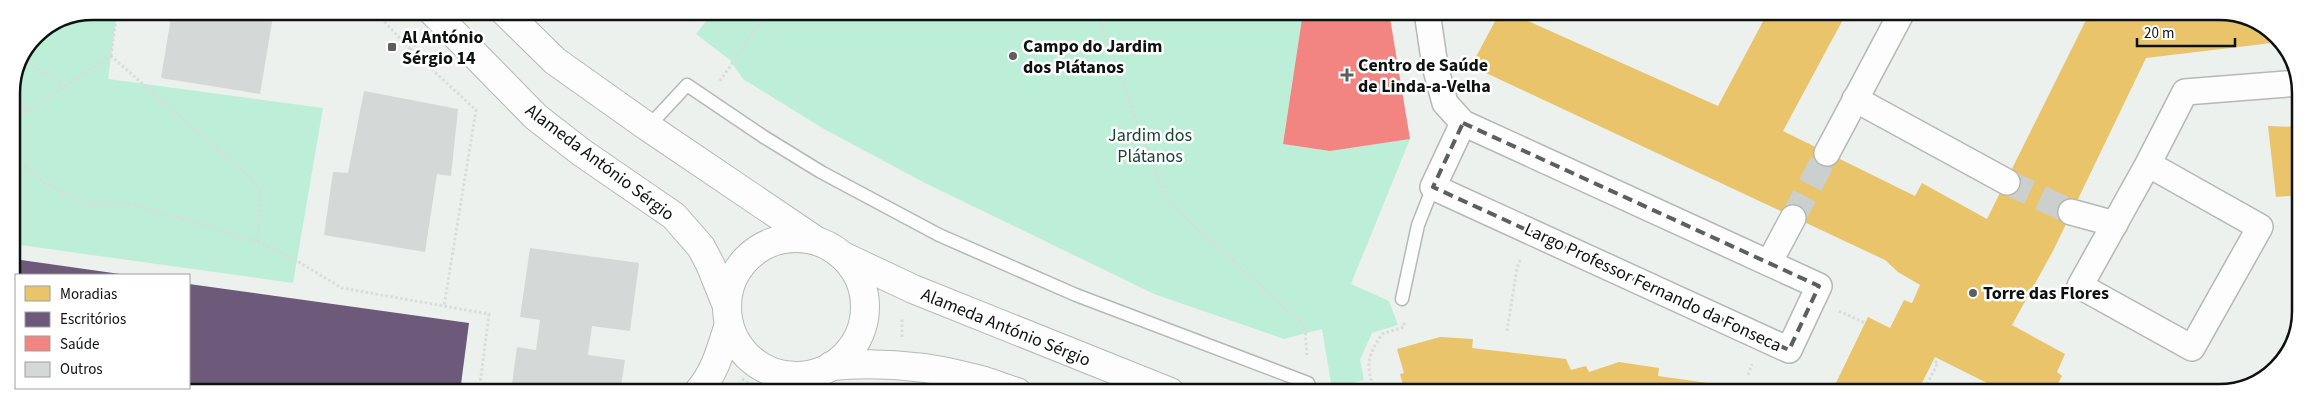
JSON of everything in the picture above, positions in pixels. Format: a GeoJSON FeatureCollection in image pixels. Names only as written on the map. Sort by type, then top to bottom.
{"type":"FeatureCollection","features":[{"type":"Feature","properties":{"kind":"street","name":"Alameda António Sérgio"},"geometry":{"type":"LineString","coordinates":[[440,20],[536,117],[581,152],[674,216],[700,247],[728,315]]}},
{"type":"Feature","properties":{"kind":"street"},"geometry":{"type":"LineString","coordinates":[[513,20],[555,61],[648,127],[815,240],[831,246],[845,257],[858,274],[864,294],[865,315],[859,335],[848,353],[801,384]]}},
{"type":"Feature","properties":{"kind":"street","name":"Largo Professor Fernando da Fonseca"},"geometry":{"type":"LineString","coordinates":[[1428,20],[1435,66],[1445,103],[1463,123],[1819,286],[1789,350],[1433,187]]}},
{"type":"Feature","properties":{"kind":"street"},"geometry":{"type":"LineString","coordinates":[[1827,153],[1898,20]]}},
{"type":"Feature","properties":{"kind":"street"},"geometry":{"type":"LineString","coordinates":[[2148,164],[2260,227],[2192,348],[2080,286],[2148,164],[2185,92],[2291,84]]}},
{"type":"Feature","properties":{"kind":"street"},"geometry":{"type":"LineString","coordinates":[[1855,99],[2007,182]]}},
{"type":"Feature","properties":{"kind":"street"},"geometry":{"type":"LineString","coordinates":[[1433,187],[1463,123]]}},
{"type":"Feature","properties":{"kind":"street"},"geometry":{"type":"LineString","coordinates":[[2071,212],[2115,224]]}},
{"type":"Feature","properties":{"kind":"street"},"geometry":{"type":"LineString","coordinates":[[1769,263],[1793,218]]}},
{"type":"Feature","properties":{"kind":"street"},"geometry":{"type":"LineString","coordinates":[[705,384],[716,364],[728,315],[730,286],[740,267],[754,251],[780,240],[794,238],[815,240]]}},
{"type":"Feature","properties":{"kind":"street","name":"Alameda António Sérgio"},"geometry":{"type":"LineString","coordinates":[[845,257],[913,289],[1150,384]]}},
{"type":"Feature","properties":{"kind":"street"},"geometry":{"type":"LineString","coordinates":[[728,315],[736,341],[748,356],[762,367],[780,374],[798,376],[824,369],[860,364],[901,366],[973,378],[992,384]]}},
{"type":"Feature","properties":{"kind":"lane"},"geometry":{"type":"LineString","coordinates":[[648,127],[687,85],[820,172],[939,235],[1076,294],[1300,384]]}},
{"type":"Feature","properties":{"kind":"lane"},"geometry":{"type":"LineString","coordinates":[[1402,300],[1418,225],[1433,187]]}},
{"type":"Feature","properties":{"kind":"path"},"geometry":{"type":"LineString","coordinates":[[20,116],[111,56],[116,20]]}},
{"type":"Feature","properties":{"kind":"path"},"geometry":{"type":"LineString","coordinates":[[383,20],[411,50],[476,110],[444,306]]}},
{"type":"Feature","properties":{"kind":"path"},"geometry":{"type":"LineString","coordinates":[[411,50],[433,20]]}},
{"type":"Feature","properties":{"kind":"path"},"geometry":{"type":"LineString","coordinates":[[707,99],[762,20]]}},
{"type":"Feature","properties":{"kind":"path"},"geometry":{"type":"LineString","coordinates":[[1099,20],[1166,200],[1305,326],[1310,384]]}},
{"type":"Feature","properties":{"kind":"path"},"geometry":{"type":"LineString","coordinates":[[111,56],[251,179],[260,192],[258,242]]}},
{"type":"Feature","properties":{"kind":"path"},"geometry":{"type":"LineString","coordinates":[[28,62],[66,86]]}},
{"type":"Feature","properties":{"kind":"path"},"geometry":{"type":"LineString","coordinates":[[20,102],[27,110]]}},
{"type":"Feature","properties":{"kind":"path"},"geometry":{"type":"LineString","coordinates":[[20,162],[45,183],[84,204],[135,205],[258,242],[342,288],[489,314],[480,384]]}},
{"type":"Feature","properties":{"kind":"path"},"geometry":{"type":"LineString","coordinates":[[1507,331],[1517,268],[1533,232]]}},
{"type":"Feature","properties":{"kind":"path"},"geometry":{"type":"LineString","coordinates":[[901,366],[902,315],[913,289]]}},
{"type":"Feature","properties":{"kind":"path"},"geometry":{"type":"LineString","coordinates":[[1372,384],[1370,377],[1369,355],[1382,334]]}},
{"type":"Feature","properties":{"kind":"path"},"geometry":{"type":"LineString","coordinates":[[1927,384],[1938,363],[1934,361]]}},
{"type":"Feature","properties":{"kind":"highlighted area"},"geometry":{"type":"Polygon","coordinates":[[[1463,123],[1819,286],[1789,350],[1433,187],[1463,123]]]}},
{"type":"Feature","properties":{"kind":"green space"},"geometry":{"type":"Polygon","coordinates":[[[116,20],[108,79],[323,108],[293,283],[20,245],[21,79],[32,52],[41,41],[52,32],[79,21],[116,20]]]}},
{"type":"Feature","properties":{"kind":"green space","name":"Jardim dos Plátanos"},"geometry":{"type":"Polygon","coordinates":[[[707,20],[1302,20],[1283,144],[1330,151],[1410,139],[1351,284],[1389,301],[1398,325],[1372,333],[1360,360],[1364,380],[1350,384],[1331,384],[1322,329],[1284,339],[1154,294],[925,183],[824,129],[743,79],[730,60],[696,34],[707,20]]]}},
{"type":"Feature","properties":{"kind":"building: Moradias"},"geometry":{"type":"Polygon","coordinates":[[[1496,20],[1526,20],[1718,106],[1764,20],[1843,20],[1783,131],[1915,196],[1922,183],[1987,219],[2086,20],[2219,20],[2238,22],[2264,35],[2273,43],[2146,58],[2053,251],[2012,325],[2065,354],[2057,372],[2062,376],[2058,384],[1989,384],[1935,357],[1922,384],[1835,384],[1868,317],[1890,328],[1904,300],[1912,303],[1920,285],[1898,272],[1885,260],[1471,66],[1496,20]]]}},
{"type":"Feature","properties":{"kind":"building: Moradias"},"geometry":{"type":"Polygon","coordinates":[[[2268,126],[2292,127],[2292,196],[2276,197],[2268,126]]]}},
{"type":"Feature","properties":{"kind":"building: Moradias"},"geometry":{"type":"Polygon","coordinates":[[[1440,337],[1473,339],[1472,348],[1566,359],[1571,370],[1586,366],[1589,372],[1619,362],[1659,368],[1658,376],[1715,384],[1403,384],[1400,374],[1404,373],[1397,349],[1440,337]]]}},
{"type":"Feature","properties":{"kind":"building: Escritórios"},"geometry":{"type":"Polygon","coordinates":[[[20,260],[120,274],[20,274],[20,260]]]}},
{"type":"Feature","properties":{"kind":"building: Escritórios"},"geometry":{"type":"Polygon","coordinates":[[[190,284],[469,323],[461,384],[190,384],[190,284]]]}},
{"type":"Feature","properties":{"kind":"building: Saúde","name":"Centro de Saúde de Linda-a-Velha"},"geometry":{"type":"Polygon","coordinates":[[[1302,20],[1390,20],[1410,139],[1330,151],[1283,144],[1302,20]]]}},
{"type":"Feature","properties":{"kind":"building: Outros"},"geometry":{"type":"Polygon","coordinates":[[[171,20],[272,20],[260,94],[161,78],[171,20]]]}},
{"type":"Feature","properties":{"kind":"building: Outros"},"geometry":{"type":"Polygon","coordinates":[[[364,91],[458,109],[451,176],[437,174],[425,252],[324,235],[333,172],[348,173],[364,91]]]}},
{"type":"Feature","properties":{"kind":"building: Outros"},"geometry":{"type":"Polygon","coordinates":[[[530,248],[639,263],[630,331],[592,326],[588,355],[625,360],[621,384],[512,384],[517,347],[536,350],[540,320],[520,317],[530,248]]]}},
{"type":"Feature","properties":{"kind":"tunnel"},"geometry":{"type":"LineString","coordinates":[[1793,218],[1827,153]]}},
{"type":"Feature","properties":{"kind":"tunnel"},"geometry":{"type":"LineString","coordinates":[[2007,182],[2071,212]]}},
{"type":"Feature","properties":{"kind":"place","name":"Al António Sérgio 14"},"geometry":{"type":"Point","coordinates":[392,47]}},
{"type":"Feature","properties":{"kind":"place","name":"Campo do Jardim dos Plátanos"},"geometry":{"type":"Point","coordinates":[1013,56]}},
{"type":"Feature","properties":{"kind":"place","name":"Centro de Saúde de Linda-a-Velha"},"geometry":{"type":"Point","coordinates":[1347,75]}},
{"type":"Feature","properties":{"kind":"place","name":"Torre das Flores"},"geometry":{"type":"Point","coordinates":[1973,293]}}]}
